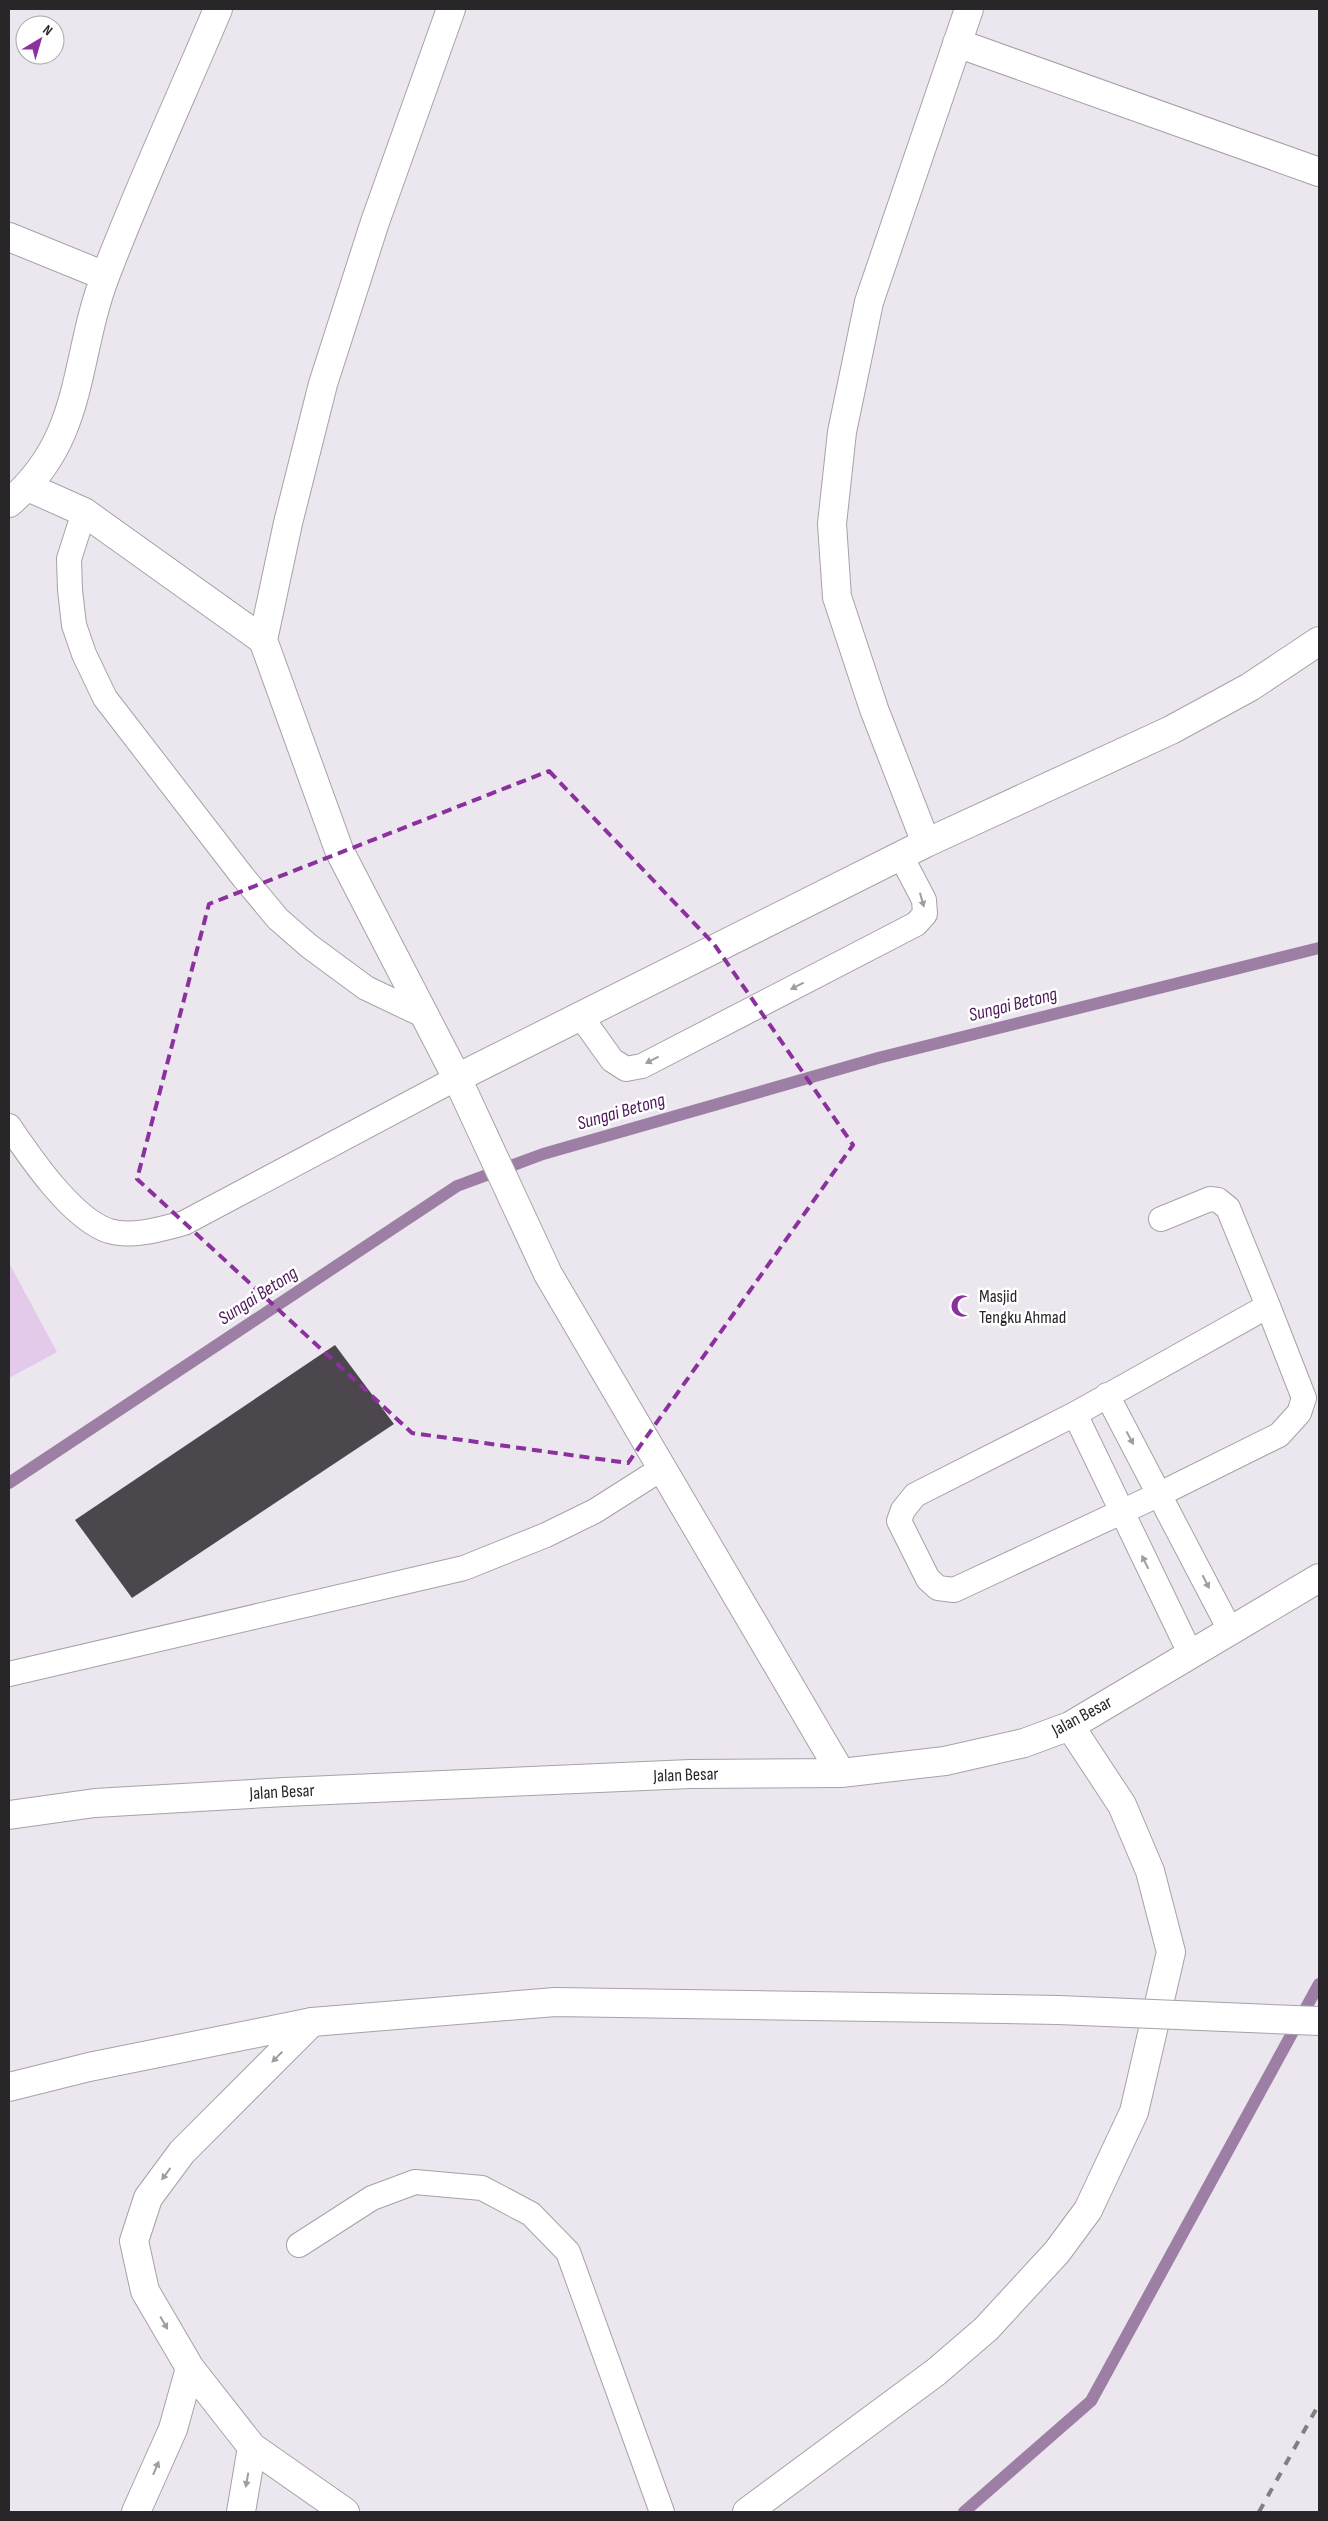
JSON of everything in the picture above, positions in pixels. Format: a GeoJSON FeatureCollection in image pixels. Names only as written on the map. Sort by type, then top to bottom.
{"type":"FeatureCollection","features":[{"type":"Feature","properties":{"kind":"street"},"geometry":{"type":"LineString","coordinates":[[218,9],[105,276],[89,329],[79,383],[62,437],[18,495],[84,512],[263,640]]}},
{"type":"Feature","properties":{"kind":"street"},"geometry":{"type":"LineString","coordinates":[[451,9],[375,222],[323,384],[288,523],[263,640],[339,850],[457,1078],[548,1274],[841,1773]]}},
{"type":"Feature","properties":{"kind":"street"},"geometry":{"type":"LineString","coordinates":[[926,843],[874,709],[837,597],[832,524],[842,432],[869,302],[969,9]]}},
{"type":"Feature","properties":{"kind":"street"},"geometry":{"type":"LineString","coordinates":[[957,43],[1319,172]]}},
{"type":"Feature","properties":{"kind":"street"},"geometry":{"type":"LineString","coordinates":[[9,237],[105,276]]}},
{"type":"Feature","properties":{"kind":"street"},"geometry":{"type":"LineString","coordinates":[[457,1078],[582,1018],[926,843],[1171,730],[1250,687],[1319,641]]}},
{"type":"Feature","properties":{"kind":"street","name":"Jalan Besar"},"geometry":{"type":"LineString","coordinates":[[9,1815],[95,1803],[285,1792],[690,1774],[841,1773],[945,1761],[1024,1743],[1070,1726],[1319,1578]]}},
{"type":"Feature","properties":{"kind":"street"},"geometry":{"type":"LineString","coordinates":[[747,2512],[936,2372],[986,2329],[1057,2252],[1088,2210],[1134,2112],[1171,1952],[1150,1871],[1122,1805],[1070,1726]]}},
{"type":"Feature","properties":{"kind":"street"},"geometry":{"type":"LineString","coordinates":[[9,2088],[89,2067],[312,2022],[555,2002],[1058,2010],[1319,2021]]}},
{"type":"Feature","properties":{"kind":"street"},"geometry":{"type":"LineString","coordinates":[[312,2022],[182,2152],[148,2198],[134,2241],[146,2291],[190,2368],[252,2447],[345,2512]]}},
{"type":"Feature","properties":{"kind":"street"},"geometry":{"type":"LineString","coordinates":[[9,2108],[89,2067]]}},
{"type":"Feature","properties":{"kind":"street"},"geometry":{"type":"LineString","coordinates":[[136,2512],[172,2430],[190,2368]]}},
{"type":"Feature","properties":{"kind":"street"},"geometry":{"type":"LineString","coordinates":[[241,2512],[252,2447]]}},
{"type":"Feature","properties":{"kind":"lane"},"geometry":{"type":"LineString","coordinates":[[84,512],[69,559],[70,590],[74,624],[84,654],[105,698],[278,920],[309,946],[366,988],[425,1016]]}},
{"type":"Feature","properties":{"kind":"lane"},"geometry":{"type":"LineString","coordinates":[[582,1018],[612,1060],[626,1069],[642,1066],[916,924],[925,914],[924,900],[901,856]]}},
{"type":"Feature","properties":{"kind":"lane"},"geometry":{"type":"LineString","coordinates":[[9,1126],[38,1168],[80,1214],[109,1231],[144,1233],[184,1223],[457,1078]]}},
{"type":"Feature","properties":{"kind":"lane"},"geometry":{"type":"LineString","coordinates":[[1161,1220],[1210,1199],[1223,1203],[1228,1208],[1268,1306],[1304,1398],[1298,1413],[1279,1435],[1121,1513],[954,1590],[938,1588],[928,1580],[899,1521],[903,1510],[916,1495],[1075,1414],[1268,1306]]}},
{"type":"Feature","properties":{"kind":"lane"},"geometry":{"type":"LineString","coordinates":[[1107,1395],[1230,1630]]}},
{"type":"Feature","properties":{"kind":"lane"},"geometry":{"type":"LineString","coordinates":[[1075,1414],[1190,1653]]}},
{"type":"Feature","properties":{"kind":"lane"},"geometry":{"type":"LineString","coordinates":[[9,1674],[464,1568],[546,1535],[578,1519],[662,1468]]}},
{"type":"Feature","properties":{"kind":"lane"},"geometry":{"type":"LineString","coordinates":[[299,2245],[372,2198],[415,2182],[482,2188],[531,2214],[568,2252],[662,2512]]}},
{"type":"Feature","properties":{"kind":"highlighted area"},"geometry":{"type":"Polygon","coordinates":[[[549,771],[714,944],[853,1145],[628,1463],[412,1433],[137,1179],[209,904],[549,771]]]}},
{"type":"Feature","properties":{"kind":"shaded area"},"geometry":{"type":"Polygon","coordinates":[[[9,1263],[57,1352],[9,1378],[9,1263]]]}},
{"type":"Feature","properties":{"kind":"building"},"geometry":{"type":"Polygon","coordinates":[[[335,1345],[394,1424],[132,1598],[75,1520],[335,1345]]]}},
{"type":"Feature","properties":{"kind":"waterway","name":"Sungai Betong"},"geometry":{"type":"LineString","coordinates":[[9,1483],[457,1186],[543,1154],[878,1058],[1319,948]]}},
{"type":"Feature","properties":{"kind":"waterway"},"geometry":{"type":"LineString","coordinates":[[964,2512],[1091,2401],[1319,1984]]}},
{"type":"Feature","properties":{"kind":"railway"},"geometry":{"type":"LineString","coordinates":[[1259,2512],[1319,2404]]}},
{"type":"Feature","properties":{"kind":"place","name":"Masjid Tengku Ahmad"},"geometry":{"type":"Point","coordinates":[962,1306]}}]}
